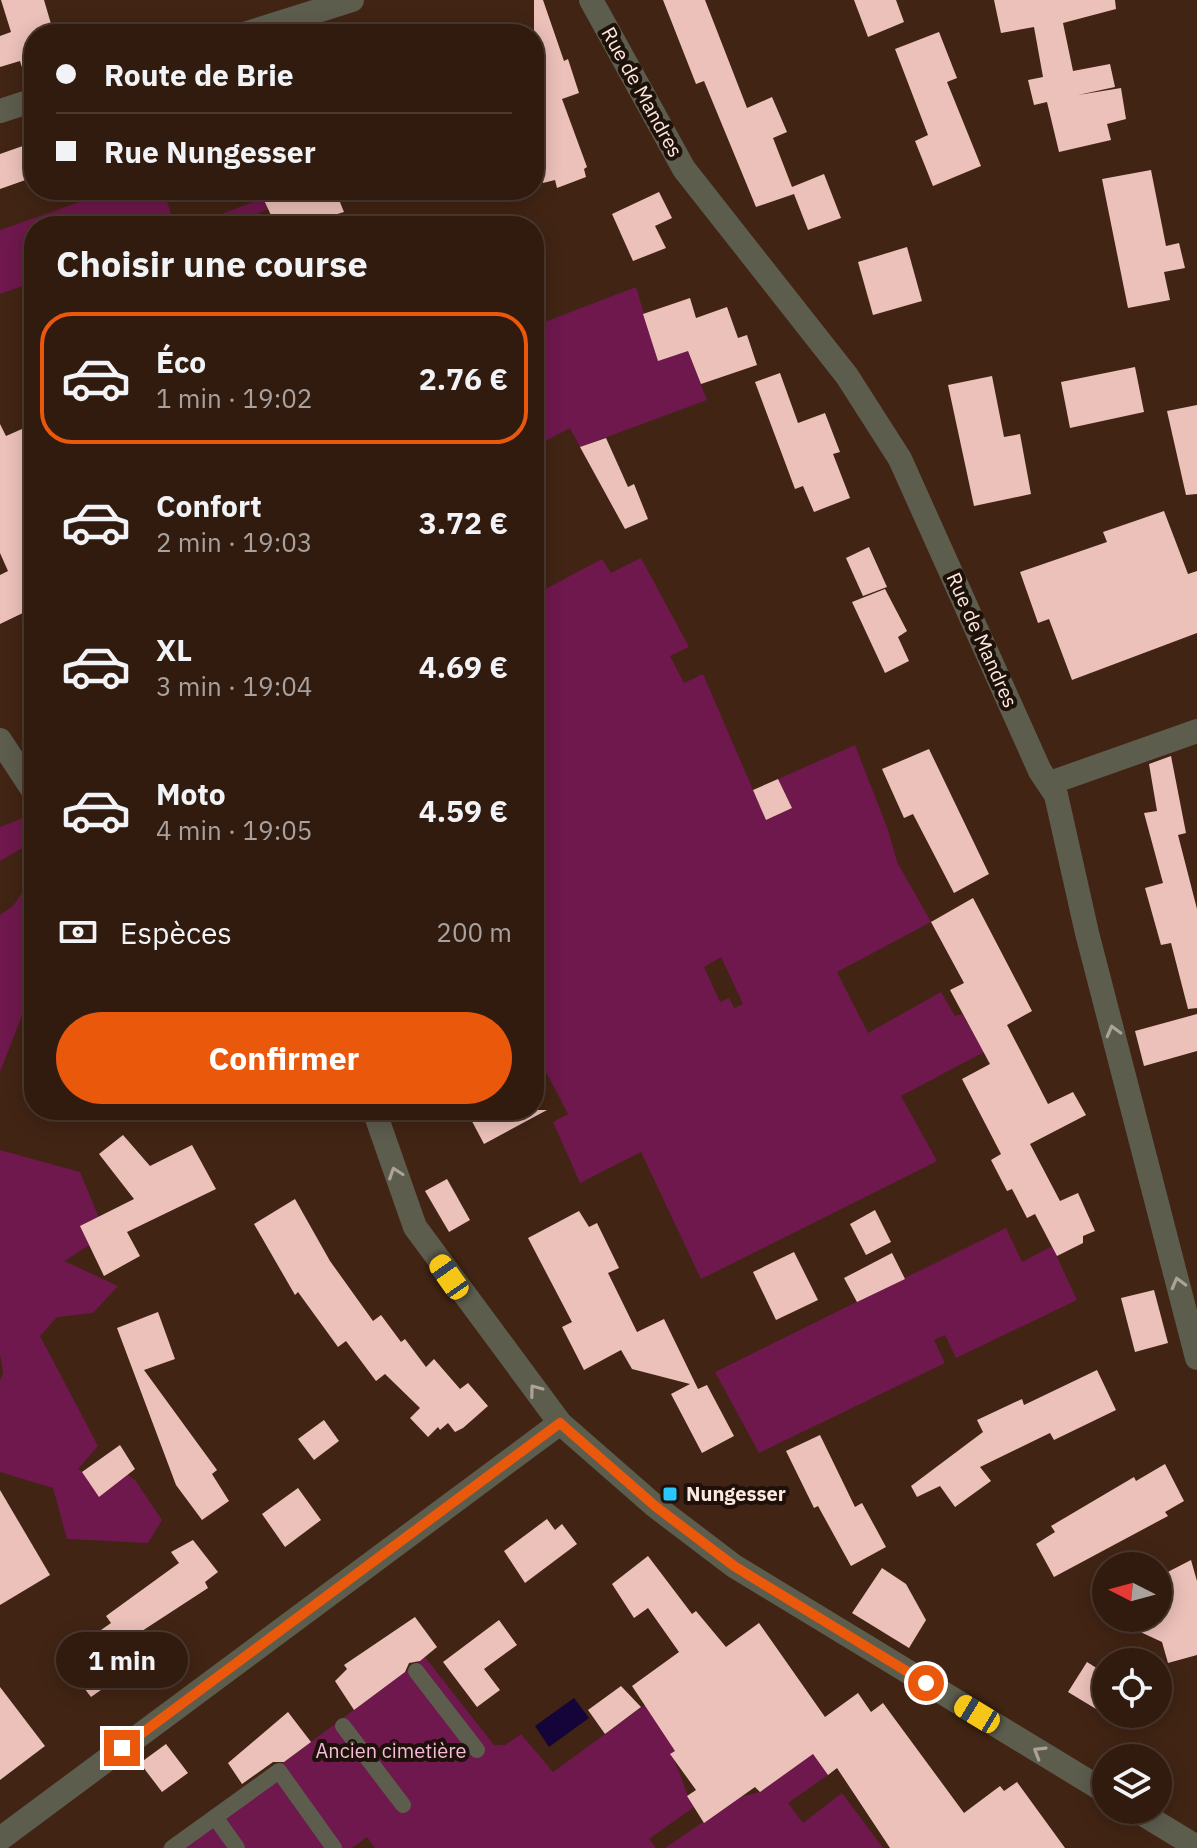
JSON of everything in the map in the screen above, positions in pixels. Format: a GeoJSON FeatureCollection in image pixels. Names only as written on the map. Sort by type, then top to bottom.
{"type":"FeatureCollection","features":[{"type":"Feature","properties":{"kind":"street"},"geometry":{"type":"LineString","coordinates":[[276,24],[352,0]]}},
{"type":"Feature","properties":{"kind":"street","name":"Rue de Mandres"},"geometry":{"type":"LineString","coordinates":[[591,0],[684,169],[847,376],[900,459],[1040,771],[1056,795],[1087,933],[1197,1358]]}},
{"type":"Feature","properties":{"kind":"street"},"geometry":{"type":"LineString","coordinates":[[0,111],[24,103]]}},
{"type":"Feature","properties":{"kind":"street"},"geometry":{"type":"LineString","coordinates":[[1050,783],[1197,731]]}},
{"type":"Feature","properties":{"kind":"street"},"geometry":{"type":"LineString","coordinates":[[0,740],[24,777]]}},
{"type":"Feature","properties":{"kind":"street"},"geometry":{"type":"LineString","coordinates":[[378,1120],[415,1227],[560,1423],[655,1506],[734,1566],[1092,1783]]}},
{"type":"Feature","properties":{"kind":"street"},"geometry":{"type":"LineString","coordinates":[[0,1839],[560,1423]]}},
{"type":"Feature","properties":{"kind":"street"},"geometry":{"type":"LineString","coordinates":[[1159,1824],[1197,1847]]}},
{"type":"Feature","properties":{"kind":"lane"},"geometry":{"type":"LineString","coordinates":[[416,1671],[477,1750]]}},
{"type":"Feature","properties":{"kind":"lane"},"geometry":{"type":"LineString","coordinates":[[343,1726],[403,1805]]}},
{"type":"Feature","properties":{"kind":"lane"},"geometry":{"type":"LineString","coordinates":[[172,1848],[279,1771],[334,1848]]}},
{"type":"Feature","properties":{"kind":"lane"},"geometry":{"type":"LineString","coordinates":[[215,1817],[237,1848]]}},
{"type":"Feature","properties":{"kind":"green space"},"geometry":{"type":"Polygon","coordinates":[[[86,200],[166,200],[172,216],[40,216],[86,200]]]}},
{"type":"Feature","properties":{"kind":"green space"},"geometry":{"type":"Polygon","coordinates":[[[258,200],[276,200],[255,216],[216,216],[258,200]]]}},
{"type":"Feature","properties":{"kind":"green space"},"geometry":{"type":"Polygon","coordinates":[[[24,222],[24,286],[0,294],[0,230],[24,222]]]}},
{"type":"Feature","properties":{"kind":"green space"},"geometry":{"type":"Polygon","coordinates":[[[636,287],[658,360],[688,351],[707,400],[580,447],[570,428],[544,442],[544,322],[636,287]]]}},
{"type":"Feature","properties":{"kind":"green space"},"geometry":{"type":"Polygon","coordinates":[[[641,558],[689,647],[670,656],[684,683],[703,674],[766,820],[792,808],[778,779],[855,745],[897,862],[931,922],[837,972],[868,1033],[941,992],[955,1016],[962,1014],[984,1052],[901,1096],[937,1161],[701,1279],[641,1152],[580,1183],[553,1122],[568,1114],[544,1068],[544,590],[602,559],[611,573],[641,558]],[[721,957],[704,967],[720,1002],[729,998],[734,1008],[743,1004],[721,957]]]}},
{"type":"Feature","properties":{"kind":"green space"},"geometry":{"type":"Polygon","coordinates":[[[24,819],[24,847],[0,861],[0,827],[24,819]]]}},
{"type":"Feature","properties":{"kind":"green space"},"geometry":{"type":"Polygon","coordinates":[[[24,890],[24,1011],[0,1072],[0,915],[13,906],[24,890]]]}},
{"type":"Feature","properties":{"kind":"green space"},"geometry":{"type":"Polygon","coordinates":[[[0,1150],[80,1172],[106,1235],[64,1261],[118,1286],[93,1313],[57,1317],[40,1336],[98,1446],[78,1469],[101,1483],[114,1465],[135,1480],[162,1520],[148,1543],[67,1539],[53,1488],[0,1472],[0,1380],[3,1373],[0,1354],[0,1150]]]}},
{"type":"Feature","properties":{"kind":"green space"},"geometry":{"type":"Polygon","coordinates":[[[1006,1228],[1022,1262],[1052,1246],[1077,1300],[956,1358],[945,1335],[934,1340],[945,1363],[759,1453],[715,1372],[1006,1228]]]}},
{"type":"Feature","properties":{"kind":"green space","name":"Ancien cimetière"},"geometry":{"type":"Polygon","coordinates":[[[425,1657],[494,1745],[505,1745],[521,1734],[553,1772],[686,1675],[675,1751],[670,1754],[694,1807],[649,1839],[656,1848],[375,1848],[367,1837],[352,1848],[161,1848],[268,1774],[425,1657]]]}},
{"type":"Feature","properties":{"kind":"green space"},"geometry":{"type":"Polygon","coordinates":[[[813,1754],[828,1775],[788,1803],[803,1823],[842,1793],[883,1848],[665,1848],[740,1797],[760,1792],[813,1754]]]}},
{"type":"Feature","properties":{"kind":"shaded area"},"geometry":{"type":"Polygon","coordinates":[[[574,1698],[589,1718],[549,1747],[535,1726],[574,1698]]]}},
{"type":"Feature","properties":{"kind":"building"},"geometry":{"type":"Polygon","coordinates":[[[1,0],[44,0],[51,24],[24,24],[24,74],[20,61],[0,67],[0,36],[11,32],[1,0]]]}},
{"type":"Feature","properties":{"kind":"building"},"geometry":{"type":"Polygon","coordinates":[[[534,0],[543,0],[564,61],[568,59],[579,93],[562,99],[587,167],[584,169],[586,177],[557,188],[555,180],[544,183],[544,24],[534,24],[534,0]]]}},
{"type":"Feature","properties":{"kind":"building"},"geometry":{"type":"Polygon","coordinates":[[[663,0],[705,0],[747,108],[772,97],[787,132],[773,138],[792,187],[824,174],[841,218],[808,230],[794,194],[756,207],[704,81],[696,84],[663,0]]]}},
{"type":"Feature","properties":{"kind":"building"},"geometry":{"type":"Polygon","coordinates":[[[854,0],[896,0],[904,22],[868,37],[854,0]]]}},
{"type":"Feature","properties":{"kind":"building"},"geometry":{"type":"Polygon","coordinates":[[[994,0],[1115,0],[1116,9],[1063,23],[1073,71],[1110,64],[1115,87],[1078,95],[1121,88],[1126,119],[1107,124],[1111,140],[1059,152],[1047,102],[1034,105],[1028,80],[1043,77],[1034,27],[1001,33],[994,0]]]}},
{"type":"Feature","properties":{"kind":"building"},"geometry":{"type":"Polygon","coordinates":[[[939,32],[957,78],[947,82],[981,166],[933,186],[915,141],[928,135],[895,49],[939,32]]]}},
{"type":"Feature","properties":{"kind":"building"},"geometry":{"type":"Polygon","coordinates":[[[24,146],[24,181],[0,189],[0,154],[24,146]]]}},
{"type":"Feature","properties":{"kind":"building"},"geometry":{"type":"Polygon","coordinates":[[[1151,170],[1166,246],[1179,243],[1185,268],[1164,272],[1170,300],[1128,308],[1102,179],[1151,170]]]}},
{"type":"Feature","properties":{"kind":"building"},"geometry":{"type":"Polygon","coordinates":[[[659,192],[672,218],[655,226],[666,248],[633,261],[612,214],[659,192]]]}},
{"type":"Feature","properties":{"kind":"building"},"geometry":{"type":"Polygon","coordinates":[[[264,200],[339,200],[344,212],[334,216],[271,216],[264,200]]]}},
{"type":"Feature","properties":{"kind":"building"},"geometry":{"type":"Polygon","coordinates":[[[907,247],[922,301],[873,315],[858,262],[907,247]]]}},
{"type":"Feature","properties":{"kind":"building"},"geometry":{"type":"Polygon","coordinates":[[[690,298],[696,318],[727,307],[738,338],[747,335],[757,365],[701,384],[688,351],[658,361],[643,314],[690,298]]]}},
{"type":"Feature","properties":{"kind":"building"},"geometry":{"type":"Polygon","coordinates":[[[1135,367],[1144,412],[1070,428],[1061,382],[1135,367]]]}},
{"type":"Feature","properties":{"kind":"building"},"geometry":{"type":"Polygon","coordinates":[[[780,373],[798,423],[825,413],[840,452],[833,454],[850,498],[814,512],[803,486],[795,489],[755,382],[780,373]]]}},
{"type":"Feature","properties":{"kind":"building"},"geometry":{"type":"Polygon","coordinates":[[[992,376],[1004,437],[1020,434],[1031,494],[974,506],[948,385],[992,376]]]}},
{"type":"Feature","properties":{"kind":"building"},"geometry":{"type":"Polygon","coordinates":[[[1197,405],[1197,494],[1186,495],[1167,411],[1197,405]]]}},
{"type":"Feature","properties":{"kind":"building"},"geometry":{"type":"Polygon","coordinates":[[[0,424],[6,436],[22,429],[24,434],[24,612],[0,624],[0,575],[8,571],[0,553],[0,424]]]}},
{"type":"Feature","properties":{"kind":"building"},"geometry":{"type":"Polygon","coordinates":[[[606,438],[628,487],[634,484],[648,519],[625,529],[580,447],[606,438]]]}},
{"type":"Feature","properties":{"kind":"building"},"geometry":{"type":"Polygon","coordinates":[[[1164,511],[1188,574],[1197,571],[1197,633],[1072,680],[1049,619],[1038,623],[1020,572],[1107,542],[1103,532],[1164,511]]]}},
{"type":"Feature","properties":{"kind":"building"},"geometry":{"type":"Polygon","coordinates":[[[869,547],[887,587],[863,596],[846,558],[869,547]]]}},
{"type":"Feature","properties":{"kind":"building"},"geometry":{"type":"Polygon","coordinates":[[[885,589],[907,631],[898,637],[909,661],[885,673],[852,602],[885,589]]]}},
{"type":"Feature","properties":{"kind":"building"},"geometry":{"type":"Polygon","coordinates":[[[929,749],[989,874],[954,893],[913,814],[904,818],[882,769],[929,749]]]}},
{"type":"Feature","properties":{"kind":"building"},"geometry":{"type":"Polygon","coordinates":[[[1171,756],[1186,833],[1178,835],[1197,909],[1197,1008],[1188,1009],[1171,943],[1161,945],[1145,888],[1163,883],[1144,813],[1157,811],[1149,764],[1171,756]]]}},
{"type":"Feature","properties":{"kind":"building"},"geometry":{"type":"Polygon","coordinates":[[[778,779],[792,808],[766,820],[753,790],[778,779]]]}},
{"type":"Feature","properties":{"kind":"building"},"geometry":{"type":"Polygon","coordinates":[[[973,898],[1032,1011],[1007,1025],[1048,1104],[1073,1092],[1086,1115],[1030,1144],[1060,1201],[1078,1193],[1095,1231],[1083,1236],[1083,1243],[1057,1256],[1035,1214],[1027,1218],[1012,1189],[1007,1191],[991,1160],[1001,1154],[962,1079],[990,1064],[950,990],[964,983],[931,922],[973,898]]]}},
{"type":"Feature","properties":{"kind":"building"},"geometry":{"type":"Polygon","coordinates":[[[1197,1014],[1197,1051],[1144,1066],[1135,1031],[1197,1014]]]}},
{"type":"Feature","properties":{"kind":"building"},"geometry":{"type":"Polygon","coordinates":[[[471,1120],[528,1120],[484,1144],[471,1120]]]}},
{"type":"Feature","properties":{"kind":"building"},"geometry":{"type":"Polygon","coordinates":[[[123,1135],[150,1166],[192,1145],[216,1189],[127,1232],[140,1256],[104,1276],[80,1226],[134,1199],[99,1154],[123,1135]]]}},
{"type":"Feature","properties":{"kind":"building"},"geometry":{"type":"Polygon","coordinates":[[[447,1179],[470,1220],[449,1232],[425,1191],[447,1179]]]}},
{"type":"Feature","properties":{"kind":"building"},"geometry":{"type":"Polygon","coordinates":[[[295,1199],[330,1261],[373,1321],[381,1315],[401,1342],[405,1339],[426,1367],[434,1359],[460,1389],[468,1383],[488,1406],[463,1428],[455,1432],[448,1423],[440,1430],[438,1427],[428,1437],[410,1418],[420,1408],[385,1374],[376,1381],[346,1341],[338,1347],[298,1292],[295,1295],[254,1224],[295,1199]]]}},
{"type":"Feature","properties":{"kind":"building"},"geometry":{"type":"Polygon","coordinates":[[[875,1210],[891,1242],[866,1255],[850,1224],[875,1210]]]}},
{"type":"Feature","properties":{"kind":"building"},"geometry":{"type":"Polygon","coordinates":[[[579,1211],[589,1227],[597,1223],[619,1268],[608,1273],[637,1332],[664,1319],[698,1389],[707,1385],[734,1436],[702,1453],[671,1394],[690,1384],[632,1369],[621,1350],[584,1370],[562,1327],[572,1322],[528,1238],[579,1211]]]}},
{"type":"Feature","properties":{"kind":"building"},"geometry":{"type":"Polygon","coordinates":[[[794,1252],[818,1300],[776,1320],[753,1272],[794,1252]]]}},
{"type":"Feature","properties":{"kind":"building"},"geometry":{"type":"Polygon","coordinates":[[[892,1253],[905,1279],[857,1302],[844,1278],[892,1253]]]}},
{"type":"Feature","properties":{"kind":"building"},"geometry":{"type":"Polygon","coordinates":[[[1154,1290],[1168,1343],[1135,1352],[1121,1298],[1154,1290]]]}},
{"type":"Feature","properties":{"kind":"building"},"geometry":{"type":"Polygon","coordinates":[[[158,1312],[175,1359],[144,1370],[217,1470],[212,1474],[229,1501],[202,1520],[176,1485],[117,1328],[158,1312]]]}},
{"type":"Feature","properties":{"kind":"building"},"geometry":{"type":"Polygon","coordinates":[[[1097,1370],[1116,1410],[1054,1440],[1050,1433],[980,1467],[991,1481],[955,1507],[940,1486],[917,1497],[911,1486],[983,1432],[977,1420],[1022,1399],[1024,1405],[1097,1370]]]}},
{"type":"Feature","properties":{"kind":"building"},"geometry":{"type":"Polygon","coordinates":[[[324,1420],[339,1441],[314,1460],[298,1439],[324,1420]]]}},
{"type":"Feature","properties":{"kind":"building"},"geometry":{"type":"Polygon","coordinates":[[[820,1435],[855,1507],[862,1503],[886,1547],[851,1566],[818,1506],[814,1508],[786,1451],[820,1435]]]}},
{"type":"Feature","properties":{"kind":"building"},"geometry":{"type":"Polygon","coordinates":[[[120,1445],[135,1469],[99,1497],[82,1472],[120,1445]]]}},
{"type":"Feature","properties":{"kind":"building"},"geometry":{"type":"Polygon","coordinates":[[[1165,1464],[1184,1501],[1165,1512],[1168,1516],[1101,1552],[1092,1552],[1092,1557],[1054,1577],[1036,1544],[1055,1532],[1051,1526],[1134,1477],[1136,1481],[1165,1464]]]}},
{"type":"Feature","properties":{"kind":"building"},"geometry":{"type":"Polygon","coordinates":[[[298,1488],[321,1520],[285,1547],[262,1514],[298,1488]]]}},
{"type":"Feature","properties":{"kind":"building"},"geometry":{"type":"Polygon","coordinates":[[[0,1490],[50,1575],[0,1605],[0,1490]]]}},
{"type":"Feature","properties":{"kind":"building"},"geometry":{"type":"Polygon","coordinates":[[[547,1519],[555,1530],[562,1524],[577,1544],[525,1583],[504,1551],[547,1519]]]}},
{"type":"Feature","properties":{"kind":"building"},"geometry":{"type":"Polygon","coordinates":[[[193,1540],[218,1572],[205,1582],[208,1588],[142,1631],[145,1636],[116,1655],[128,1671],[91,1697],[61,1658],[111,1623],[106,1616],[179,1563],[171,1552],[193,1540]]]}},
{"type":"Feature","properties":{"kind":"building"},"geometry":{"type":"Polygon","coordinates":[[[648,1556],[692,1614],[696,1611],[726,1647],[759,1623],[825,1717],[858,1693],[871,1712],[883,1703],[964,1813],[1000,1786],[1004,1791],[1017,1782],[1065,1848],[890,1848],[837,1768],[828,1775],[813,1754],[760,1792],[755,1787],[704,1823],[687,1796],[696,1790],[670,1754],[675,1751],[632,1686],[679,1652],[648,1608],[634,1618],[612,1584],[648,1556]]]}},
{"type":"Feature","properties":{"kind":"building"},"geometry":{"type":"Polygon","coordinates":[[[1191,1560],[1197,1581],[1197,1655],[1172,1662],[1172,1648],[1164,1648],[1162,1642],[1140,1632],[1172,1632],[1172,1570],[1191,1560]]]}},
{"type":"Feature","properties":{"kind":"building"},"geometry":{"type":"Polygon","coordinates":[[[882,1568],[906,1584],[926,1620],[909,1648],[852,1613],[882,1568]]]}},
{"type":"Feature","properties":{"kind":"building"},"geometry":{"type":"Polygon","coordinates":[[[415,1617],[437,1647],[420,1661],[409,1663],[405,1672],[354,1710],[335,1681],[347,1669],[344,1665],[415,1617]]]}},
{"type":"Feature","properties":{"kind":"building"},"geometry":{"type":"Polygon","coordinates":[[[499,1620],[517,1645],[484,1669],[500,1690],[477,1707],[443,1662],[499,1620]]]}},
{"type":"Feature","properties":{"kind":"building"},"geometry":{"type":"Polygon","coordinates":[[[1087,1662],[1092,1665],[1092,1707],[1068,1692],[1087,1662]]]}},
{"type":"Feature","properties":{"kind":"building"},"geometry":{"type":"Polygon","coordinates":[[[621,1686],[641,1707],[605,1734],[588,1710],[621,1686]]]}},
{"type":"Feature","properties":{"kind":"building"},"geometry":{"type":"Polygon","coordinates":[[[0,1687],[45,1746],[0,1780],[0,1687]]]}},
{"type":"Feature","properties":{"kind":"building"},"geometry":{"type":"Polygon","coordinates":[[[288,1712],[311,1742],[284,1762],[273,1762],[242,1784],[228,1763],[288,1712]]]}},
{"type":"Feature","properties":{"kind":"building"},"geometry":{"type":"Polygon","coordinates":[[[166,1744],[188,1773],[162,1792],[140,1763],[166,1744]]]}},
{"type":"Feature","properties":{"kind":"place","name":"Nungesser"},"geometry":{"type":"Point","coordinates":[670,1494]}},
{"type":"Feature","properties":{"kind":"route"},"geometry":{"type":"LineString","coordinates":[[122,1748],[560,1423],[655,1506],[734,1566],[926,1683]]}}]}
